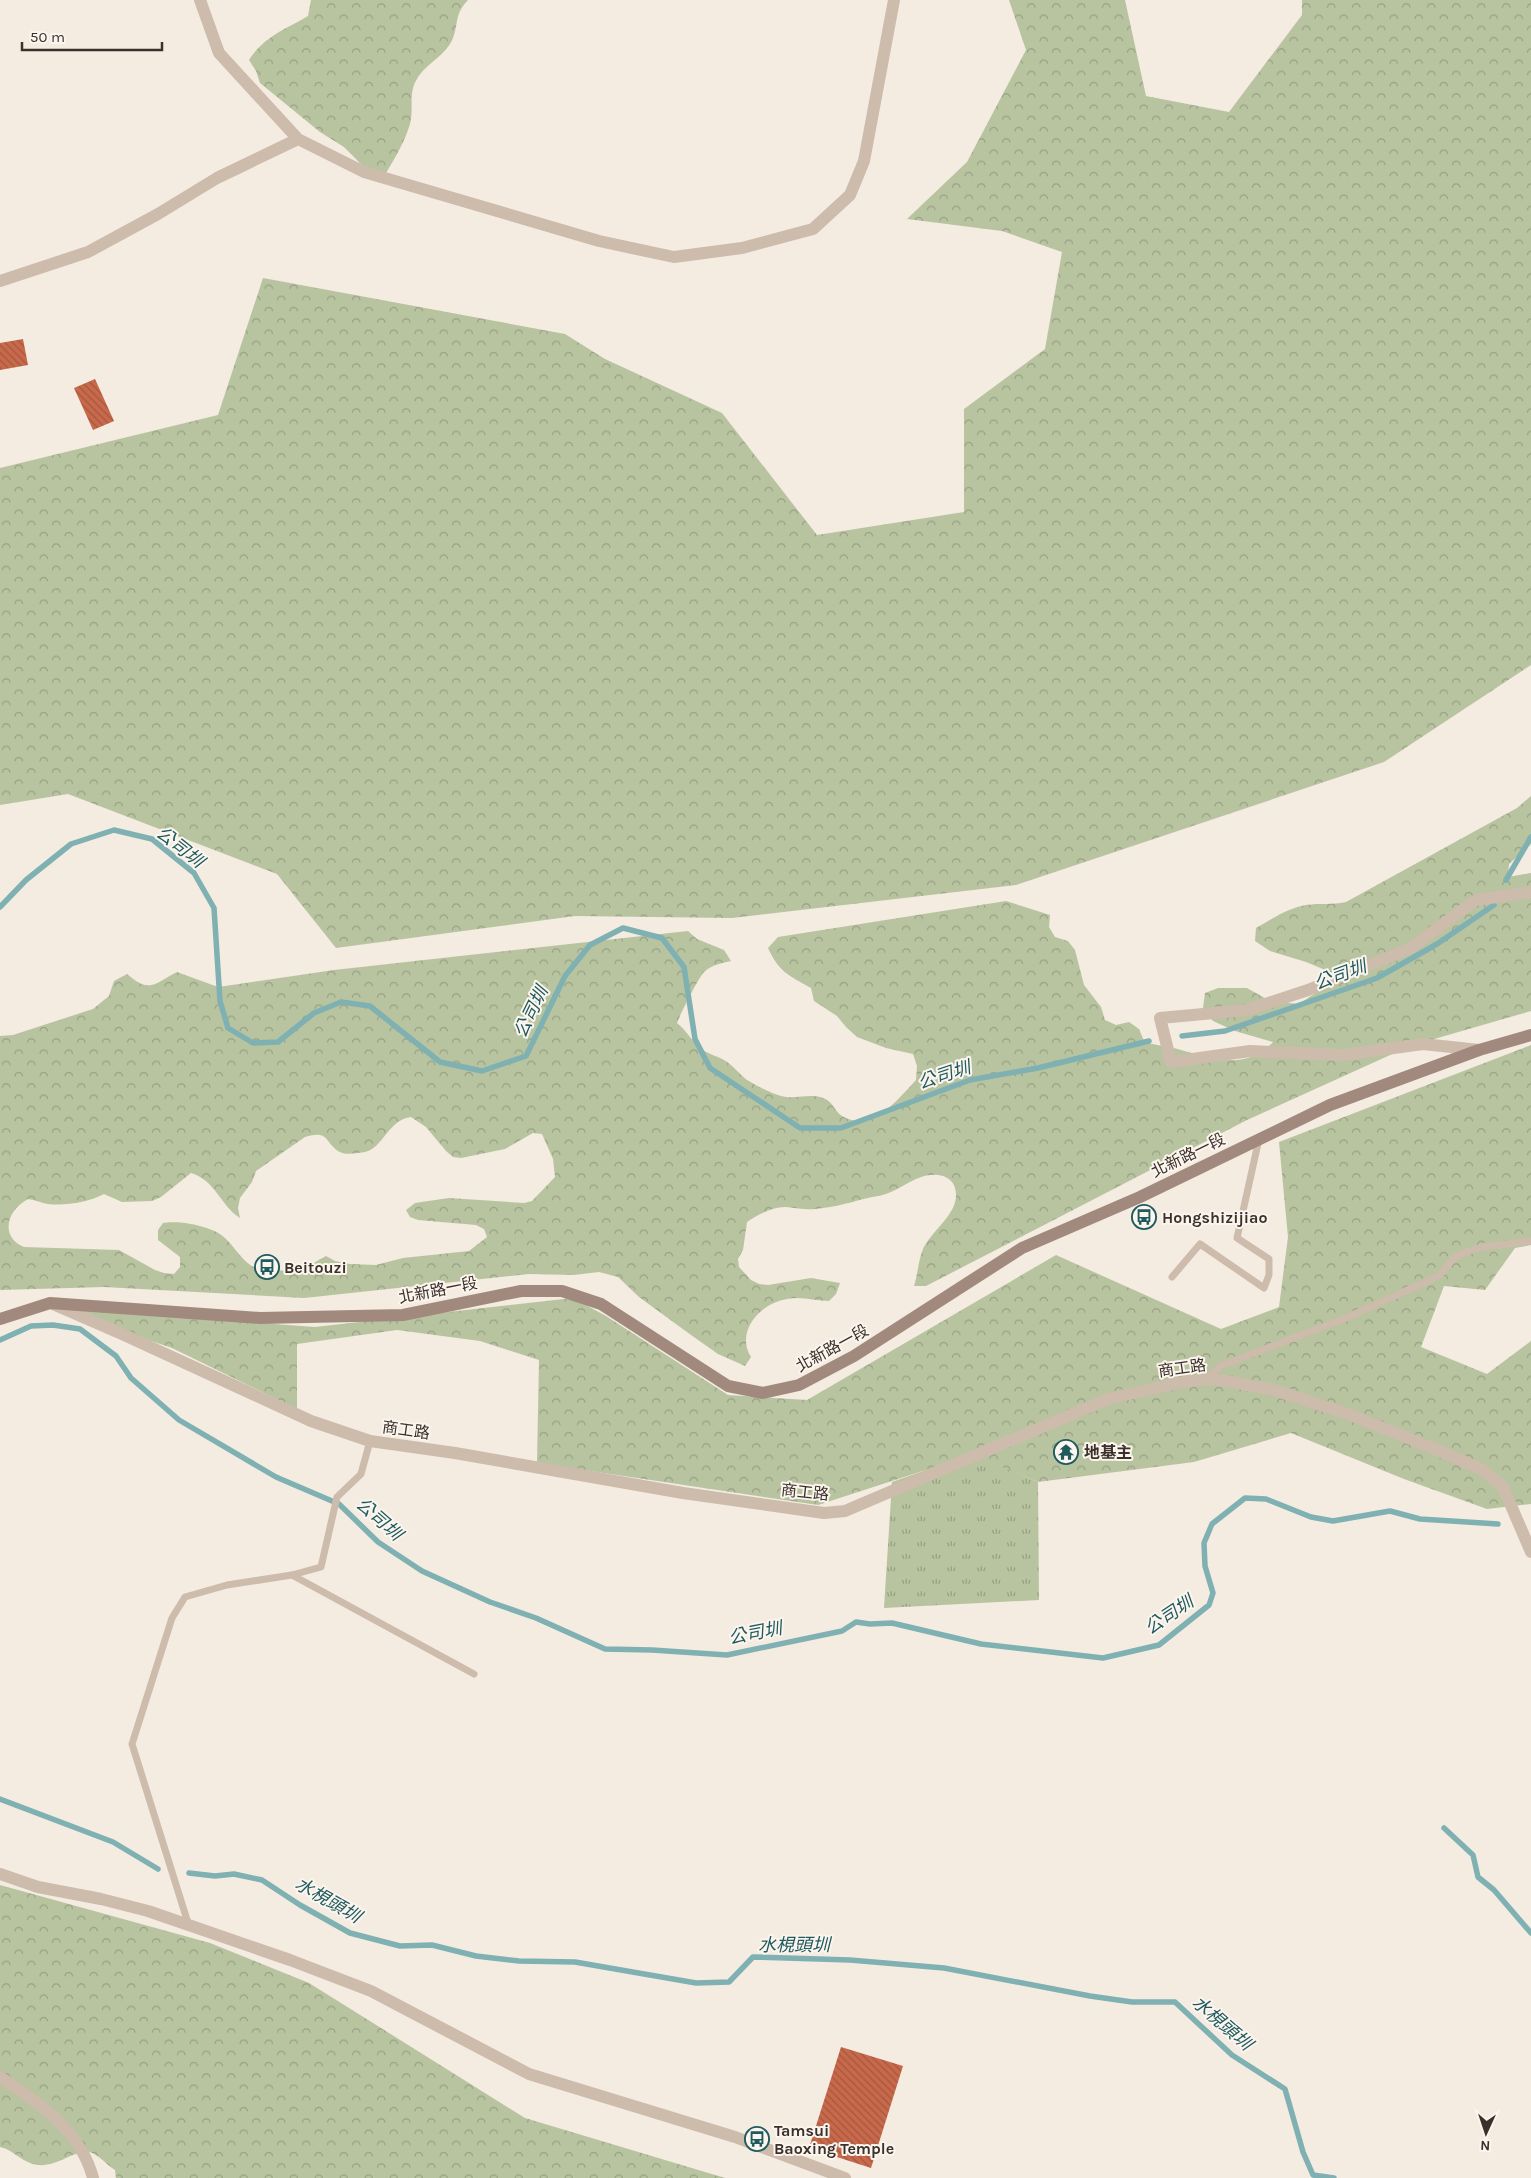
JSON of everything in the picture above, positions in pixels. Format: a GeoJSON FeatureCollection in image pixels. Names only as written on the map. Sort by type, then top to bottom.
{"type":"FeatureCollection","features":[{"type":"Feature","properties":{"kind":"main road","name":"北新路一段"},"geometry":{"type":"LineString","coordinates":[[50,1303],[260,1318],[403,1315],[521,1291],[562,1291],[601,1304],[728,1386],[763,1393],[799,1385],[854,1356],[1022,1248],[1140,1197],[1330,1105],[1480,1050],[1531,1035]]}},
{"type":"Feature","properties":{"kind":"main road"},"geometry":{"type":"LineString","coordinates":[[0,1319],[50,1303]]}},
{"type":"Feature","properties":{"kind":"street"},"geometry":{"type":"LineString","coordinates":[[200,0],[218,53],[298,139],[364,172],[599,241],[674,257],[742,248],[813,229],[850,195],[864,161],[894,0]]}},
{"type":"Feature","properties":{"kind":"street"},"geometry":{"type":"LineString","coordinates":[[0,281],[88,252],[158,214],[217,178],[298,139]]}},
{"type":"Feature","properties":{"kind":"street"},"geometry":{"type":"LineString","coordinates":[[1480,1050],[1423,1044],[1342,1055],[1250,1051],[1171,1062],[1160,1018],[1247,1010],[1308,990],[1409,949],[1476,900],[1531,892]]}},
{"type":"Feature","properties":{"kind":"street","name":"商工路"},"geometry":{"type":"LineString","coordinates":[[50,1303],[311,1421],[370,1441],[455,1453],[683,1493],[824,1513],[845,1511],[1108,1399],[1178,1383],[1206,1379],[1274,1390],[1348,1414],[1483,1470],[1503,1487],[1531,1552]]}},
{"type":"Feature","properties":{"kind":"street"},"geometry":{"type":"LineString","coordinates":[[0,1874],[38,1887],[101,1899],[188,1923],[371,1991],[529,2074],[735,2137],[845,2178]]}},
{"type":"Feature","properties":{"kind":"street"},"geometry":{"type":"LineString","coordinates":[[0,2077],[42,2104],[78,2144],[89,2164],[93,2178]]}},
{"type":"Feature","properties":{"kind":"lane"},"geometry":{"type":"LineString","coordinates":[[1172,1277],[1200,1244],[1264,1288],[1269,1275],[1269,1259],[1237,1238],[1259,1139]]}},
{"type":"Feature","properties":{"kind":"lane"},"geometry":{"type":"LineString","coordinates":[[1206,1379],[1220,1366],[1346,1318],[1439,1276],[1454,1258],[1466,1252],[1482,1247],[1531,1241]]}},
{"type":"Feature","properties":{"kind":"lane"},"geometry":{"type":"LineString","coordinates":[[188,1923],[132,1744],[172,1618],[185,1597],[227,1585],[292,1575],[320,1567],[337,1497],[361,1474],[370,1441]]}},
{"type":"Feature","properties":{"kind":"lane"},"geometry":{"type":"LineString","coordinates":[[292,1575],[474,1674]]}},
{"type":"Feature","properties":{"kind":"green space"},"geometry":{"type":"Polygon","coordinates":[[[311,0],[468,0],[459,14],[450,44],[441,55],[425,68],[414,84],[410,124],[403,143],[386,173],[363,166],[344,147],[320,132],[260,83],[256,71],[249,60],[268,39],[308,16],[311,0]]]}},
{"type":"Feature","properties":{"kind":"green space"},"geometry":{"type":"Polygon","coordinates":[[[1009,0],[1125,0],[1146,96],[1229,112],[1302,15],[1302,0],[1531,0],[1531,665],[1384,762],[1016,885],[732,918],[575,916],[336,948],[277,874],[68,794],[0,805],[0,468],[218,415],[263,278],[565,334],[605,359],[722,413],[817,535],[964,512],[964,409],[1045,349],[1062,252],[1002,231],[907,219],[967,162],[1026,50],[1009,0]]]}},
{"type":"Feature","properties":{"kind":"green space"},"geometry":{"type":"Polygon","coordinates":[[[1531,796],[1531,844],[1509,864],[1508,877],[1531,873],[1531,1011],[1410,1046],[1247,1120],[926,1286],[914,1286],[921,1254],[927,1242],[950,1213],[956,1197],[954,1185],[946,1177],[930,1175],[922,1177],[886,1194],[830,1207],[804,1209],[780,1207],[765,1212],[747,1222],[743,1250],[738,1259],[739,1267],[751,1280],[759,1284],[768,1285],[811,1278],[840,1283],[836,1294],[829,1301],[798,1298],[787,1299],[768,1306],[753,1320],[748,1329],[746,1338],[751,1357],[745,1366],[718,1354],[639,1297],[618,1277],[599,1272],[574,1275],[529,1274],[304,1298],[104,1287],[0,1290],[0,1036],[13,1035],[93,1009],[109,996],[114,981],[127,974],[141,984],[152,985],[177,972],[218,987],[334,970],[688,931],[697,939],[724,950],[731,961],[714,966],[702,974],[677,1023],[696,1044],[706,1052],[727,1062],[747,1080],[768,1091],[786,1097],[813,1096],[823,1098],[829,1101],[842,1116],[864,1121],[884,1112],[916,1080],[917,1066],[913,1054],[886,1048],[857,1037],[837,1016],[814,1001],[811,988],[780,968],[772,956],[768,948],[778,937],[1006,901],[1050,915],[1049,927],[1055,937],[1068,941],[1075,950],[1084,985],[1101,1007],[1105,1020],[1116,1025],[1129,1022],[1139,1029],[1144,1041],[1151,1044],[1213,1058],[1239,1060],[1262,1052],[1273,1042],[1235,1031],[1213,1021],[1203,1008],[1205,993],[1218,988],[1247,988],[1270,1001],[1299,1004],[1326,986],[1335,974],[1306,962],[1270,951],[1255,941],[1256,928],[1280,914],[1299,906],[1346,902],[1517,808],[1531,796]],[[411,1117],[403,1119],[377,1145],[365,1152],[352,1154],[338,1151],[322,1136],[313,1135],[305,1137],[256,1171],[252,1182],[240,1198],[238,1208],[240,1218],[233,1213],[206,1181],[191,1173],[161,1197],[152,1201],[122,1202],[104,1194],[70,1204],[48,1204],[28,1199],[15,1210],[9,1224],[9,1231],[16,1243],[24,1247],[119,1250],[155,1270],[174,1274],[180,1267],[180,1257],[158,1240],[158,1230],[163,1223],[186,1223],[212,1230],[225,1238],[251,1266],[260,1269],[298,1270],[326,1256],[335,1261],[350,1264],[376,1265],[403,1258],[469,1251],[487,1237],[484,1229],[476,1225],[418,1220],[410,1217],[406,1210],[415,1203],[449,1198],[524,1203],[532,1201],[555,1177],[553,1159],[542,1134],[533,1133],[505,1149],[461,1158],[453,1157],[446,1151],[426,1127],[411,1117]]]}},
{"type":"Feature","properties":{"kind":"green space"},"geometry":{"type":"Polygon","coordinates":[[[1531,1045],[1531,1245],[1515,1248],[1485,1290],[1444,1286],[1421,1347],[1487,1374],[1531,1341],[1531,1504],[1487,1509],[1404,1479],[1291,1433],[1194,1462],[1038,1482],[972,1455],[818,1505],[537,1463],[539,1360],[480,1341],[397,1330],[297,1344],[297,1409],[172,1348],[53,1308],[315,1327],[573,1298],[606,1316],[728,1395],[807,1400],[1056,1255],[1221,1329],[1279,1307],[1288,1237],[1279,1142],[1531,1045]]]}},
{"type":"Feature","properties":{"kind":"green space"},"geometry":{"type":"Polygon","coordinates":[[[972,1454],[1038,1482],[1039,1600],[884,1608],[892,1482],[972,1454]]]}},
{"type":"Feature","properties":{"kind":"green space"},"geometry":{"type":"Polygon","coordinates":[[[0,1885],[210,1943],[309,1983],[525,2118],[725,2178],[116,2178],[115,2170],[97,2155],[85,2151],[45,2165],[27,2162],[0,2147],[0,1885]]]}},
{"type":"Feature","properties":{"kind":"building"},"geometry":{"type":"Polygon","coordinates":[[[23,339],[28,365],[0,370],[0,343],[23,339]]]}},
{"type":"Feature","properties":{"kind":"building"},"geometry":{"type":"Polygon","coordinates":[[[95,379],[114,421],[93,430],[74,388],[95,379]]]}},
{"type":"Feature","properties":{"kind":"building"},"geometry":{"type":"Polygon","coordinates":[[[841,2047],[903,2066],[871,2168],[809,2148],[841,2047]]]}},
{"type":"Feature","properties":{"kind":"waterway","name":"公司圳"},"geometry":{"type":"LineString","coordinates":[[0,907],[26,880],[71,844],[114,830],[152,839],[194,873],[214,908],[220,1001],[228,1028],[253,1043],[278,1042],[314,1013],[341,1002],[370,1006],[440,1062],[482,1071],[526,1056],[565,976],[590,945],[623,928],[662,938],[684,967],[695,1039],[710,1068],[800,1128],[841,1128],[970,1080],[1038,1068],[1149,1041]]}},
{"type":"Feature","properties":{"kind":"waterway","name":"公司圳"},"geometry":{"type":"LineString","coordinates":[[1506,880],[1531,837]]}},
{"type":"Feature","properties":{"kind":"waterway","name":"公司圳"},"geometry":{"type":"LineString","coordinates":[[1182,1036],[1225,1031],[1377,978],[1437,944],[1494,905]]}},
{"type":"Feature","properties":{"kind":"waterway","name":"公司圳"},"geometry":{"type":"LineString","coordinates":[[0,1340],[31,1326],[53,1325],[80,1329],[116,1356],[131,1378],[179,1420],[276,1477],[339,1504],[378,1542],[422,1571],[490,1602],[536,1618],[605,1649],[727,1655],[842,1631],[856,1622],[870,1624],[892,1623],[981,1644],[1103,1658],[1159,1645],[1209,1605],[1213,1593],[1205,1566],[1204,1543],[1212,1524],[1245,1498],[1266,1499],[1311,1517],[1333,1521],[1390,1511],[1420,1519],[1498,1524]]}},
{"type":"Feature","properties":{"kind":"waterway","name":"水梘頭圳"},"geometry":{"type":"LineString","coordinates":[[0,1799],[113,1842],[158,1869]]}},
{"type":"Feature","properties":{"kind":"waterway"},"geometry":{"type":"LineString","coordinates":[[1444,1828],[1473,1855],[1478,1877],[1494,1890],[1531,1933]]}},
{"type":"Feature","properties":{"kind":"waterway","name":"水梘頭圳"},"geometry":{"type":"LineString","coordinates":[[189,1873],[215,1876],[234,1874],[262,1880],[300,1905],[350,1933],[400,1946],[432,1945],[476,1956],[519,1961],[575,1962],[696,1983],[729,1982],[753,1957],[850,1960],[944,1968],[1090,1996],[1132,2002],[1175,2002],[1232,2055],[1285,2089],[1303,2152],[1313,2175],[1334,2178]]}},
{"type":"Feature","properties":{"kind":"place","name":"Hongshizijiao"},"geometry":{"type":"Point","coordinates":[1144,1217]}},
{"type":"Feature","properties":{"kind":"place","name":"Beitouzi"},"geometry":{"type":"Point","coordinates":[267,1267]}},
{"type":"Feature","properties":{"kind":"place","name":"地基主"},"geometry":{"type":"Point","coordinates":[1066,1452]}},
{"type":"Feature","properties":{"kind":"place","name":"Tamsui Baoxing Temple"},"geometry":{"type":"Point","coordinates":[757,2139]}}]}
